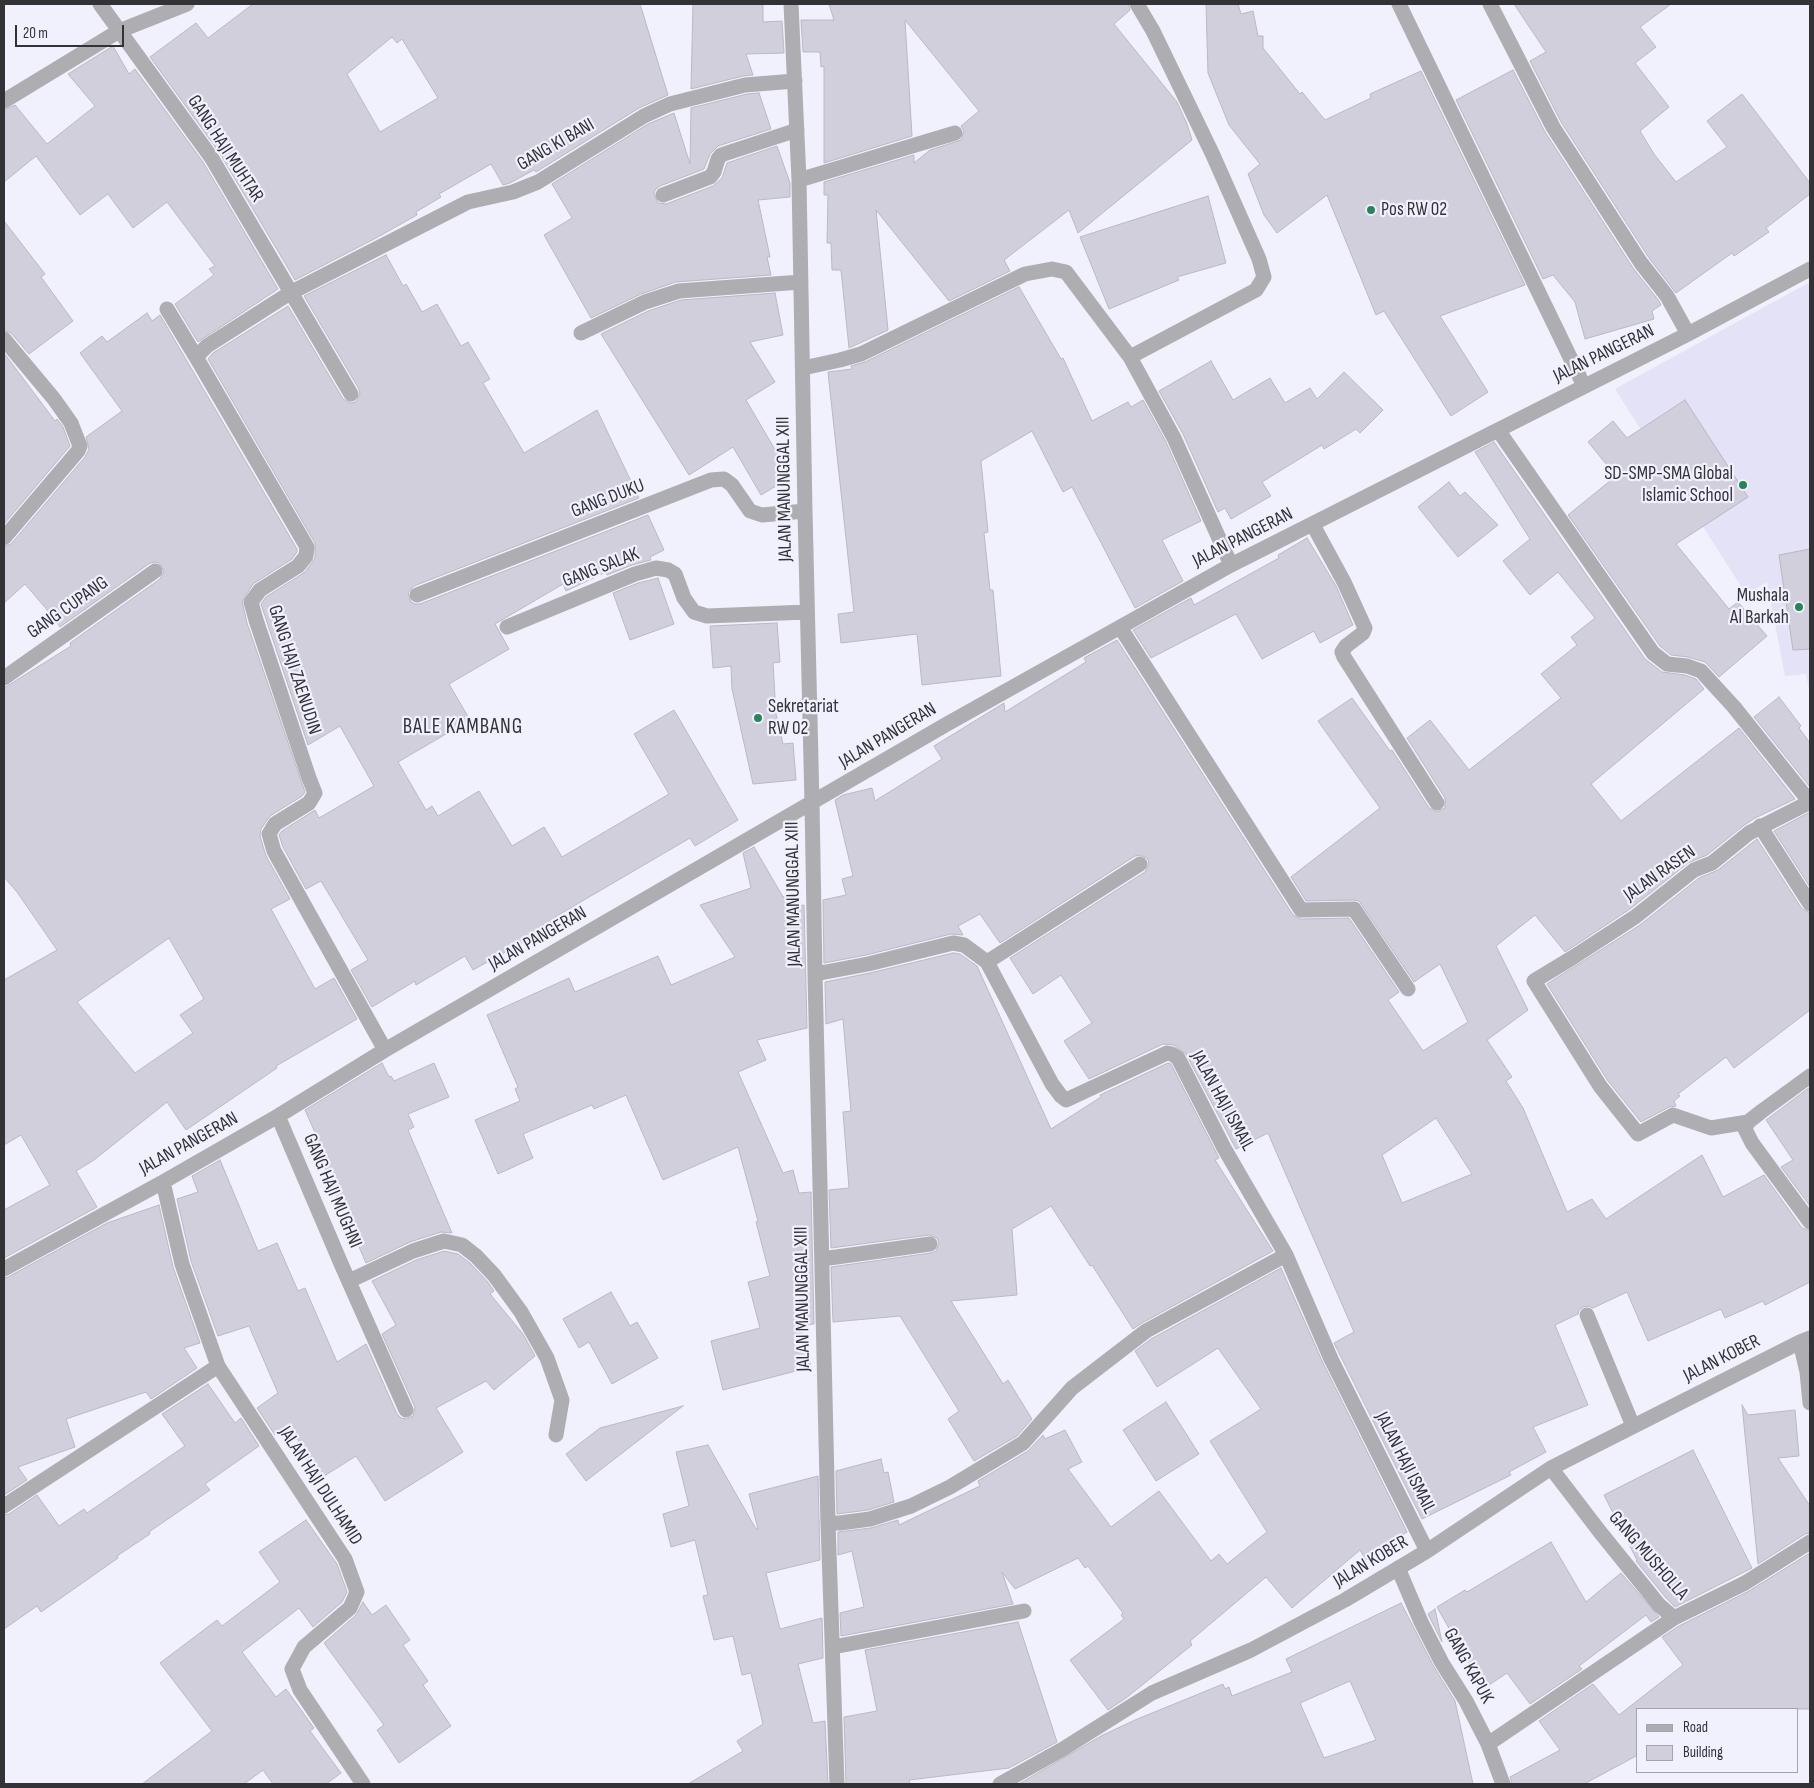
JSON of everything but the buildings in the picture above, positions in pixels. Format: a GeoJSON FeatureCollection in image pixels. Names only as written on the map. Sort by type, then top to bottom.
{"type":"FeatureCollection","features":[{"type":"Feature","properties":{"kind":"street","name":"GANG HAJI MUHTAR"},"geometry":{"type":"LineString","coordinates":[[100,4],[211,157],[351,394]]}},
{"type":"Feature","properties":{"kind":"street"},"geometry":{"type":"LineString","coordinates":[[4,101],[119,31],[187,4]]}},
{"type":"Feature","properties":{"kind":"street","name":"JALAN MANUNGGAL XIII"},"geometry":{"type":"LineString","coordinates":[[791,4],[799,180],[814,974],[828,1523],[837,1784]]}},
{"type":"Feature","properties":{"kind":"street"},"geometry":{"type":"LineString","coordinates":[[1130,357],[1256,290],[1264,277],[1259,259],[1212,153],[1153,31],[1137,4]]}},
{"type":"Feature","properties":{"kind":"street"},"geometry":{"type":"LineString","coordinates":[[1399,4],[1584,386]]}},
{"type":"Feature","properties":{"kind":"street"},"geometry":{"type":"LineString","coordinates":[[1490,4],[1553,127],[1641,263],[1667,296],[1688,334]]}},
{"type":"Feature","properties":{"kind":"street","name":"GANG KI BANI"},"geometry":{"type":"LineString","coordinates":[[290,293],[468,202],[513,192],[538,182],[644,116],[670,104],[744,85],[795,81]]}},
{"type":"Feature","properties":{"kind":"street"},"geometry":{"type":"LineString","coordinates":[[663,195],[710,176],[714,172],[721,155],[797,130]]}},
{"type":"Feature","properties":{"kind":"street"},"geometry":{"type":"LineString","coordinates":[[799,180],[955,133]]}},
{"type":"Feature","properties":{"kind":"street"},"geometry":{"type":"LineString","coordinates":[[803,368],[861,354],[1025,274],[1052,269],[1066,272],[1130,357],[1174,438],[1231,565]]}},
{"type":"Feature","properties":{"kind":"street","name":"JALAN PANGERAN"},"geometry":{"type":"LineString","coordinates":[[4,1269],[163,1182],[278,1116],[385,1050],[947,724],[1231,565],[1688,334],[1810,269]]}},
{"type":"Feature","properties":{"kind":"street"},"geometry":{"type":"LineString","coordinates":[[581,333],[645,302],[679,290],[801,282]]}},
{"type":"Feature","properties":{"kind":"street"},"geometry":{"type":"LineString","coordinates":[[167,309],[196,357],[207,346],[290,293]]}},
{"type":"Feature","properties":{"kind":"street"},"geometry":{"type":"LineString","coordinates":[[4,339],[54,399],[71,423],[80,446],[78,452],[4,538]]}},
{"type":"Feature","properties":{"kind":"street","name":"GANG HAJI ZAENUDIN"},"geometry":{"type":"LineString","coordinates":[[196,357],[307,547],[306,556],[298,566],[260,590],[251,602],[305,769],[315,793],[309,803],[275,824],[269,834],[274,852],[385,1050]]}},
{"type":"Feature","properties":{"kind":"street"},"geometry":{"type":"LineString","coordinates":[[1498,430],[1653,653],[1667,664],[1687,666],[1701,671],[1734,707],[1810,802]]}},
{"type":"Feature","properties":{"kind":"street","name":"GANG DUKU"},"geometry":{"type":"LineString","coordinates":[[417,595],[711,480],[724,480],[732,485],[750,511],[762,515],[804,510]]}},
{"type":"Feature","properties":{"kind":"street"},"geometry":{"type":"LineString","coordinates":[[1313,525],[1344,582],[1365,628],[1363,633],[1346,646],[1342,652],[1344,657],[1437,803]]}},
{"type":"Feature","properties":{"kind":"street","name":"GANG SALAK"},"geometry":{"type":"LineString","coordinates":[[507,627],[635,574],[656,568],[668,570],[676,574],[684,598],[694,612],[707,616],[807,612]]}},
{"type":"Feature","properties":{"kind":"street","name":"GANG CUPANG"},"geometry":{"type":"LineString","coordinates":[[4,678],[155,571]]}},
{"type":"Feature","properties":{"kind":"street"},"geometry":{"type":"LineString","coordinates":[[1120,627],[1301,910],[1354,909],[1408,989]]}},
{"type":"Feature","properties":{"kind":"street","name":"JALAN RASEN"},"geometry":{"type":"LineString","coordinates":[[1748,1122],[1711,1128],[1673,1115],[1638,1134],[1600,1086],[1534,981],[1616,930],[1694,870],[1712,863],[1749,833],[1810,802]]}},
{"type":"Feature","properties":{"kind":"street"},"geometry":{"type":"LineString","coordinates":[[1760,826],[1810,904]]}},
{"type":"Feature","properties":{"kind":"street"},"geometry":{"type":"LineString","coordinates":[[987,962],[1140,864]]}},
{"type":"Feature","properties":{"kind":"street","name":"JALAN HAJI ISMAIL"},"geometry":{"type":"LineString","coordinates":[[814,974],[868,964],[953,943],[964,945],[987,962],[1052,1084],[1066,1100],[1167,1053],[1178,1058],[1224,1148],[1286,1255],[1331,1359],[1428,1552]]}},
{"type":"Feature","properties":{"kind":"street"},"geometry":{"type":"LineString","coordinates":[[1810,1076],[1748,1122],[1744,1129],[1752,1143],[1810,1222]]}},
{"type":"Feature","properties":{"kind":"street","name":"GANG HAJI MUGHNI"},"geometry":{"type":"LineString","coordinates":[[278,1116],[406,1410]]}},
{"type":"Feature","properties":{"kind":"street","name":"JALAN HAJI DULHAMID"},"geometry":{"type":"LineString","coordinates":[[163,1182],[182,1264],[218,1366],[345,1559],[357,1592],[350,1608],[304,1647],[292,1669],[300,1690],[363,1784]]}},
{"type":"Feature","properties":{"kind":"street","name":"GANG HAJI MUGHNI"},"geometry":{"type":"LineString","coordinates":[[349,1282],[413,1251],[444,1241],[462,1245],[476,1256],[521,1312],[547,1358],[562,1400],[556,1435]]}},
{"type":"Feature","properties":{"kind":"street"},"geometry":{"type":"LineString","coordinates":[[822,1259],[930,1244]]}},
{"type":"Feature","properties":{"kind":"street"},"geometry":{"type":"LineString","coordinates":[[828,1523],[870,1519],[911,1506],[950,1487],[1023,1442],[1072,1388],[1146,1331],[1286,1255]]}},
{"type":"Feature","properties":{"kind":"street"},"geometry":{"type":"LineString","coordinates":[[1587,1315],[1633,1426]]}},
{"type":"Feature","properties":{"kind":"street"},"geometry":{"type":"LineString","coordinates":[[1805,1340],[1810,1403]]}},
{"type":"Feature","properties":{"kind":"street","name":"JALAN KOBER"},"geometry":{"type":"LineString","coordinates":[[1000,1784],[1063,1749],[1152,1693],[1251,1650],[1345,1600],[1428,1552],[1551,1468],[1805,1340]]}},
{"type":"Feature","properties":{"kind":"street"},"geometry":{"type":"LineString","coordinates":[[4,1506],[218,1366]]}},
{"type":"Feature","properties":{"kind":"street","name":"GANG MUSHOLLA"},"geometry":{"type":"LineString","coordinates":[[1551,1468],[1659,1605],[1674,1618],[1745,1583],[1810,1542]]}},
{"type":"Feature","properties":{"kind":"street","name":"GANG KAPUK"},"geometry":{"type":"LineString","coordinates":[[1398,1568],[1425,1630],[1442,1663],[1466,1701],[1488,1744],[1503,1784]]}},
{"type":"Feature","properties":{"kind":"street"},"geometry":{"type":"LineString","coordinates":[[833,1647],[1024,1611]]}},
{"type":"Feature","properties":{"kind":"street"},"geometry":{"type":"LineString","coordinates":[[1488,1744],[1674,1618]]}},
{"type":"Feature","properties":{"kind":"shaded area","name":"SD-SMP-SMA Global Islamic School"},"geometry":{"type":"Polygon","coordinates":[[[1810,282],[1810,694],[1806,674],[1785,676],[1767,582],[1746,594],[1615,389],[1810,282]]]}},
{"type":"Feature","properties":{"kind":"place","name":"Pos RW 02"},"geometry":{"type":"Point","coordinates":[1371,210]}},
{"type":"Feature","properties":{"kind":"place","name":"SD-SMP-SMA Global Islamic School"},"geometry":{"type":"Point","coordinates":[1743,485]}},
{"type":"Feature","properties":{"kind":"place","name":"Mushala Al Barkah"},"geometry":{"type":"Point","coordinates":[1799,607]}},
{"type":"Feature","properties":{"kind":"place","name":"Sekretariat RW 02"},"geometry":{"type":"Point","coordinates":[758,718]}},
{"type":"Feature","properties":{"kind":"district","name":"BALE KAMBANG"},"geometry":{"type":"Point","coordinates":[463,728]}}]}
